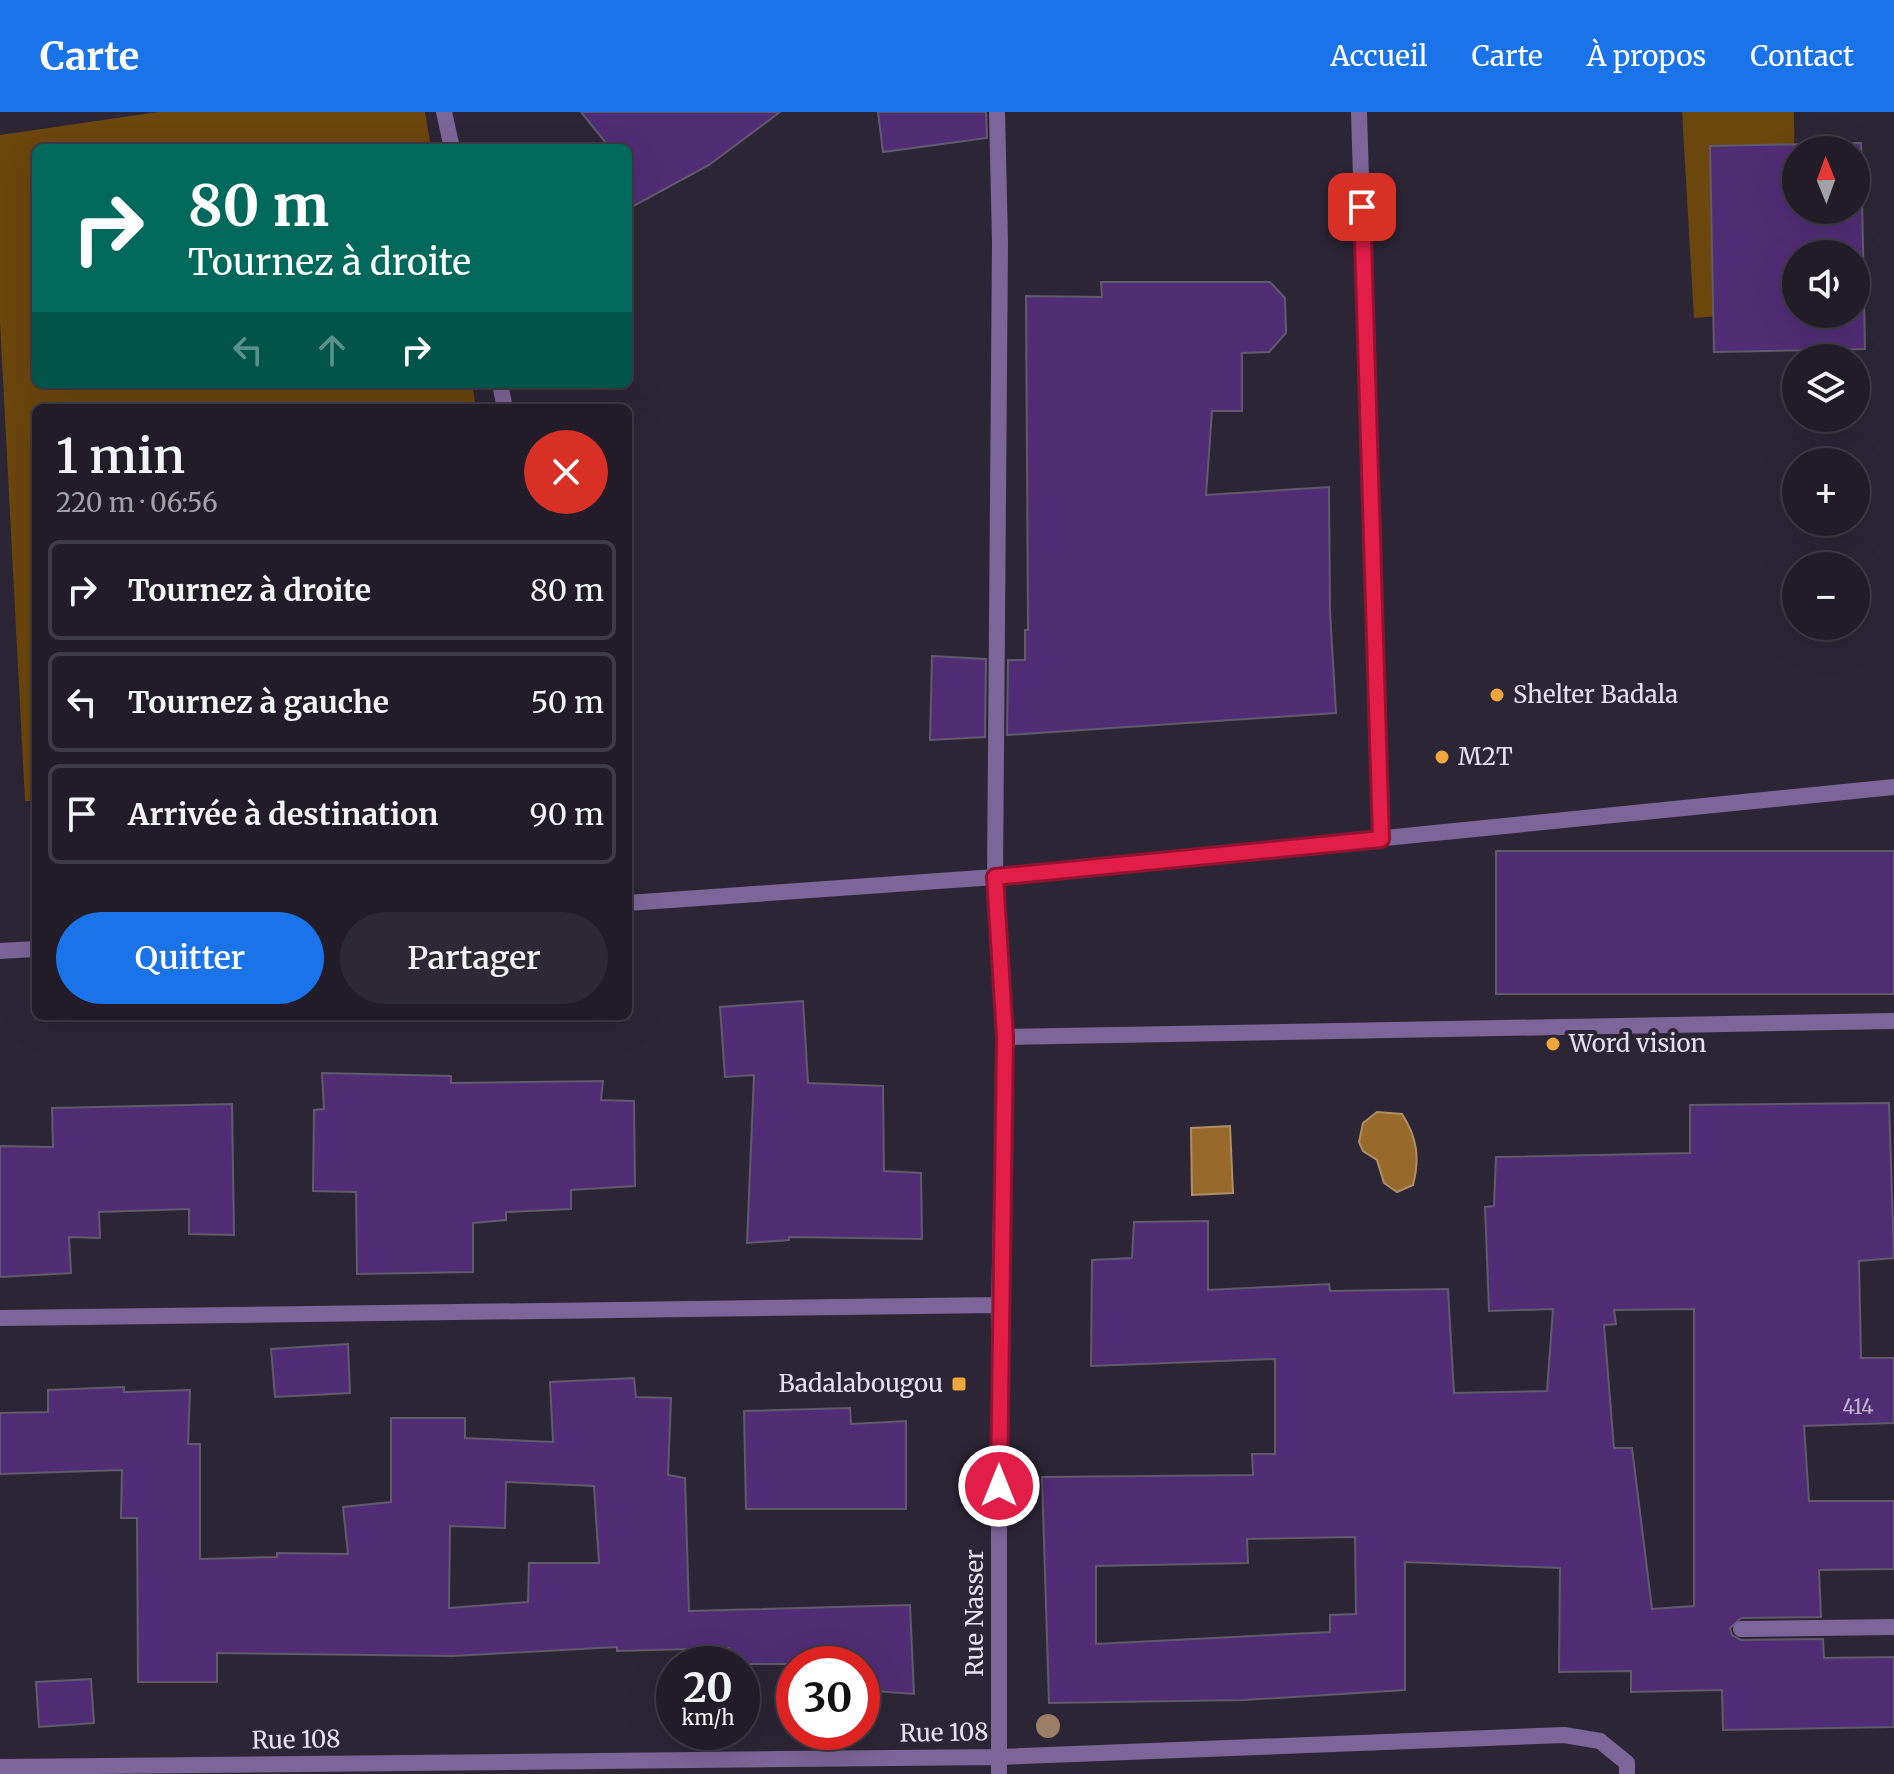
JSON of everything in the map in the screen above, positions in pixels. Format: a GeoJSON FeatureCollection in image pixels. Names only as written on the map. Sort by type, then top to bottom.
{"type":"FeatureCollection","features":[{"type":"Feature","properties":{"kind":"street"},"geometry":{"type":"LineString","coordinates":[[444,112],[451,144]]}},
{"type":"Feature","properties":{"kind":"street","name":"Rue Nasser"},"geometry":{"type":"LineString","coordinates":[[997,112],[1000,258],[995,877],[1005,1037],[999,1305],[999,1766]]}},
{"type":"Feature","properties":{"kind":"street"},"geometry":{"type":"LineString","coordinates":[[1359,112],[1381,839]]}},
{"type":"Feature","properties":{"kind":"street"},"geometry":{"type":"LineString","coordinates":[[632,903],[995,877],[1894,787]]}},
{"type":"Feature","properties":{"kind":"street"},"geometry":{"type":"LineString","coordinates":[[0,951],[32,949]]}},
{"type":"Feature","properties":{"kind":"street"},"geometry":{"type":"LineString","coordinates":[[1005,1037],[1894,1021]]}},
{"type":"Feature","properties":{"kind":"street"},"geometry":{"type":"LineString","coordinates":[[0,1318],[999,1305]]}},
{"type":"Feature","properties":{"kind":"street"},"geometry":{"type":"LineString","coordinates":[[1741,1629],[1894,1627]]}},
{"type":"Feature","properties":{"kind":"street","name":"Rue 108"},"geometry":{"type":"LineString","coordinates":[[0,1767],[999,1766],[1564,1735],[1600,1741],[1627,1763],[1627,1774]]}},
{"type":"Feature","properties":{"kind":"shaded area"},"geometry":{"type":"Polygon","coordinates":[[[158,112],[425,112],[430,144],[32,144],[32,388],[473,388],[475,404],[32,404],[32,801],[25,801],[0,322],[0,135],[158,112]]]}},
{"type":"Feature","properties":{"kind":"shaded area"},"geometry":{"type":"Polygon","coordinates":[[[1682,112],[1794,112],[1794,136],[1782,136],[1782,224],[1795,224],[1795,240],[1782,240],[1782,312],[1694,318],[1682,112]]]}},
{"type":"Feature","properties":{"kind":"shaded area"},"geometry":{"type":"Polygon","coordinates":[[[1377,1112],[1402,1114],[1414,1139],[1417,1157],[1413,1185],[1397,1192],[1384,1183],[1377,1160],[1363,1151],[1359,1142],[1363,1123],[1377,1112]]]}},
{"type":"Feature","properties":{"kind":"shaded area"},"geometry":{"type":"Polygon","coordinates":[[[1230,1126],[1233,1193],[1192,1195],[1191,1128],[1230,1126]]]}},
{"type":"Feature","properties":{"kind":"building"},"geometry":{"type":"Polygon","coordinates":[[[581,112],[780,112],[709,165],[632,207],[632,144],[607,144],[581,112]]]}},
{"type":"Feature","properties":{"kind":"building"},"geometry":{"type":"Polygon","coordinates":[[[878,112],[986,112],[987,138],[883,152],[878,112]]]}},
{"type":"Feature","properties":{"kind":"building"},"geometry":{"type":"Polygon","coordinates":[[[1782,145],[1782,224],[1863,224],[1863,240],[1782,240],[1782,328],[1865,328],[1865,344],[1782,344],[1782,351],[1714,352],[1710,146],[1782,145]]]}},
{"type":"Feature","properties":{"kind":"building"},"geometry":{"type":"Polygon","coordinates":[[[1101,282],[1270,282],[1285,298],[1286,333],[1269,352],[1242,353],[1242,411],[1212,411],[1206,495],[1329,487],[1330,611],[1336,713],[1007,735],[1008,660],[1025,660],[1025,630],[1028,630],[1026,296],[1102,297],[1101,282]]]}},
{"type":"Feature","properties":{"kind":"building"},"geometry":{"type":"Polygon","coordinates":[[[932,656],[986,659],[985,737],[930,740],[932,656]]]}},
{"type":"Feature","properties":{"kind":"building"},"geometry":{"type":"Polygon","coordinates":[[[1496,851],[1894,851],[1894,994],[1496,994],[1496,851]]]}},
{"type":"Feature","properties":{"kind":"building"},"geometry":{"type":"Polygon","coordinates":[[[803,1001],[808,1083],[883,1086],[884,1171],[921,1173],[922,1239],[789,1237],[789,1240],[747,1243],[754,1075],[725,1077],[720,1007],[803,1001]]]}},
{"type":"Feature","properties":{"kind":"building"},"geometry":{"type":"Polygon","coordinates":[[[322,1073],[451,1076],[451,1083],[603,1081],[601,1100],[634,1101],[635,1186],[571,1190],[571,1209],[506,1212],[506,1220],[473,1223],[473,1272],[357,1274],[356,1192],[313,1191],[314,1110],[324,1109],[322,1073]]]}},
{"type":"Feature","properties":{"kind":"building"},"geometry":{"type":"Polygon","coordinates":[[[1889,1103],[1894,1258],[1859,1261],[1861,1358],[1894,1358],[1894,1423],[1804,1426],[1809,1501],[1894,1501],[1894,1569],[1819,1570],[1821,1617],[1741,1618],[1730,1628],[1732,1635],[1741,1640],[1823,1639],[1824,1658],[1894,1657],[1894,1727],[1723,1730],[1722,1690],[1631,1692],[1631,1671],[1559,1672],[1560,1568],[1405,1562],[1405,1690],[1244,1700],[1049,1703],[1042,1477],[1253,1475],[1252,1454],[1275,1454],[1275,1359],[1091,1366],[1092,1260],[1132,1258],[1134,1222],[1208,1221],[1208,1290],[1329,1284],[1330,1291],[1448,1289],[1454,1393],[1547,1391],[1553,1309],[1489,1311],[1485,1207],[1494,1206],[1496,1157],[1690,1153],[1690,1105],[1889,1103]],[[1694,1309],[1614,1310],[1616,1324],[1604,1325],[1614,1448],[1632,1448],[1652,1609],[1694,1606],[1694,1309]],[[1355,1537],[1247,1539],[1248,1563],[1096,1566],[1096,1644],[1330,1632],[1330,1615],[1356,1614],[1355,1537]]]}},
{"type":"Feature","properties":{"kind":"building"},"geometry":{"type":"Polygon","coordinates":[[[232,1104],[234,1235],[189,1234],[189,1209],[99,1212],[100,1238],[69,1237],[71,1273],[0,1277],[0,1146],[53,1147],[52,1108],[232,1104]]]}},
{"type":"Feature","properties":{"kind":"building"},"geometry":{"type":"Polygon","coordinates":[[[348,1344],[350,1393],[275,1397],[271,1349],[348,1344]]]}},
{"type":"Feature","properties":{"kind":"building"},"geometry":{"type":"Polygon","coordinates":[[[634,1378],[636,1397],[671,1398],[668,1475],[685,1478],[689,1611],[910,1605],[914,1694],[880,1691],[880,1646],[776,1646],[776,1664],[760,1664],[760,1646],[656,1646],[656,1650],[617,1651],[617,1647],[452,1656],[217,1653],[217,1682],[138,1682],[137,1518],[121,1518],[122,1470],[0,1474],[0,1413],[48,1412],[48,1390],[124,1387],[124,1392],[190,1390],[188,1444],[200,1444],[200,1559],[277,1557],[277,1553],[348,1554],[343,1507],[391,1502],[391,1418],[465,1418],[465,1438],[553,1442],[550,1382],[634,1378]],[[506,1482],[505,1528],[450,1526],[449,1608],[528,1602],[529,1563],[599,1563],[594,1486],[506,1482]]]}},
{"type":"Feature","properties":{"kind":"building"},"geometry":{"type":"Polygon","coordinates":[[[850,1408],[851,1424],[906,1421],[906,1509],[746,1509],[744,1411],[850,1408]]]}},
{"type":"Feature","properties":{"kind":"building"},"geometry":{"type":"Polygon","coordinates":[[[91,1679],[94,1723],[39,1727],[36,1682],[91,1679]]]}},
{"type":"Feature","properties":{"kind":"place","name":"Shelter Badala"},"geometry":{"type":"Point","coordinates":[1497,695]}},
{"type":"Feature","properties":{"kind":"place","name":"M2T"},"geometry":{"type":"Point","coordinates":[1442,757]}},
{"type":"Feature","properties":{"kind":"place","name":"Word vision"},"geometry":{"type":"Point","coordinates":[1553,1044]}},
{"type":"Feature","properties":{"kind":"place","name":"Badalabougou"},"geometry":{"type":"Point","coordinates":[959,1384]}},
{"type":"Feature","properties":{"kind":"route"},"geometry":{"type":"LineString","coordinates":[[999,1486],[999,1305],[1005,1037],[995,877],[1381,839],[1362,207]]}}]}
